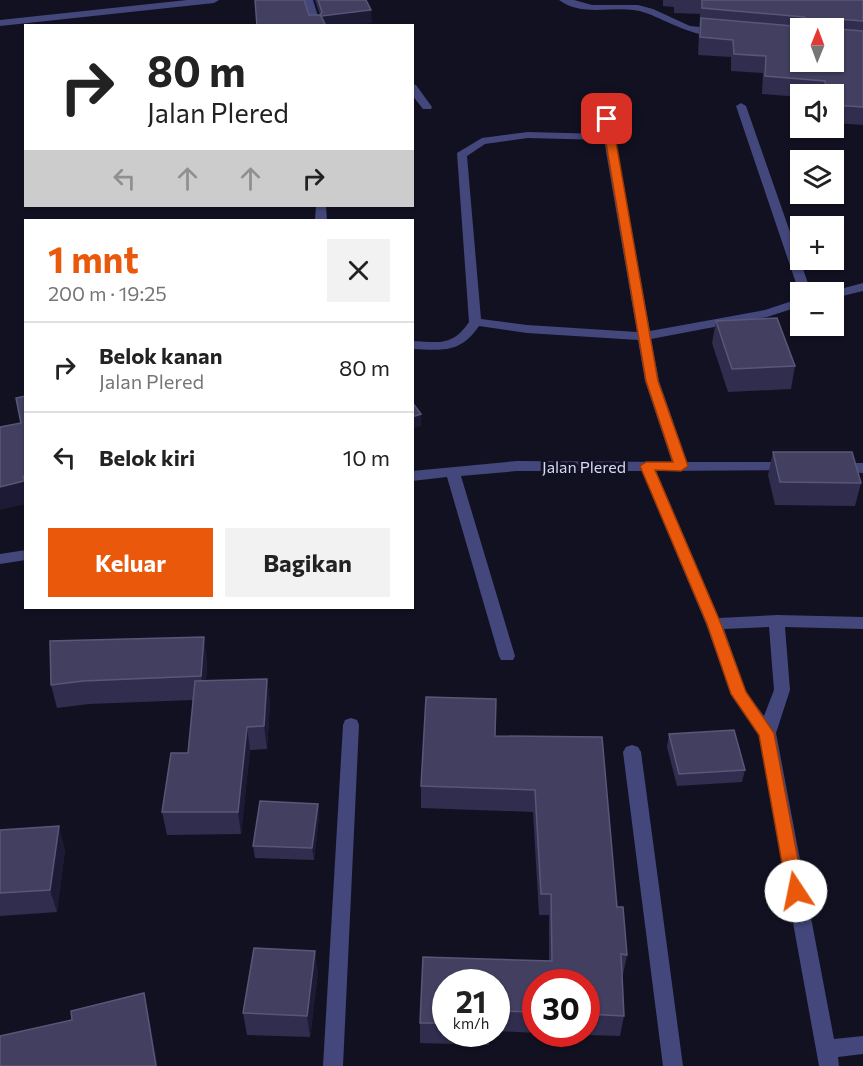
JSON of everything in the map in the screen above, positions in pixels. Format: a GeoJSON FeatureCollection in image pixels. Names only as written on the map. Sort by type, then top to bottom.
{"type":"FeatureCollection","features":[{"type":"Feature","properties":{"kind":"street"},"geometry":{"type":"LineString","coordinates":[[0,23],[214,0]]}},
{"type":"Feature","properties":{"kind":"street"},"geometry":{"type":"LineString","coordinates":[[308,0],[315,24]]}},
{"type":"Feature","properties":{"kind":"street"},"geometry":{"type":"LineString","coordinates":[[564,0],[591,8],[650,10],[688,29],[726,33]]}},
{"type":"Feature","properties":{"kind":"street"},"geometry":{"type":"LineString","coordinates":[[414,90],[427,107]]}},
{"type":"Feature","properties":{"kind":"street"},"geometry":{"type":"LineString","coordinates":[[603,101],[652,381],[681,466]]}},
{"type":"Feature","properties":{"kind":"street"},"geometry":{"type":"LineString","coordinates":[[741,106],[802,282]]}},
{"type":"Feature","properties":{"kind":"street"},"geometry":{"type":"LineString","coordinates":[[414,345],[451,346],[466,338],[476,322],[461,155],[482,141],[528,135],[610,137]]}},
{"type":"Feature","properties":{"kind":"street"},"geometry":{"type":"LineString","coordinates":[[844,292],[863,287]]}},
{"type":"Feature","properties":{"kind":"street"},"geometry":{"type":"LineString","coordinates":[[476,322],[527,329],[644,336],[767,313],[790,306]]}},
{"type":"Feature","properties":{"kind":"street","name":"Jalan Plered"},"geometry":{"type":"LineString","coordinates":[[414,476],[517,466],[804,468]]}},
{"type":"Feature","properties":{"kind":"street"},"geometry":{"type":"LineString","coordinates":[[646,466],[714,624],[739,694],[767,733],[827,1058],[863,1045]]}},
{"type":"Feature","properties":{"kind":"street"},"geometry":{"type":"LineString","coordinates":[[827,468],[863,468]]}},
{"type":"Feature","properties":{"kind":"street"},"geometry":{"type":"LineString","coordinates":[[453,471],[507,656]]}},
{"type":"Feature","properties":{"kind":"street"},"geometry":{"type":"LineString","coordinates":[[0,559],[24,555]]}},
{"type":"Feature","properties":{"kind":"street"},"geometry":{"type":"LineString","coordinates":[[714,624],[777,621],[863,623]]}},
{"type":"Feature","properties":{"kind":"street"},"geometry":{"type":"LineString","coordinates":[[767,733],[782,690],[777,621]]}},
{"type":"Feature","properties":{"kind":"street"},"geometry":{"type":"LineString","coordinates":[[333,1066],[351,725]]}},
{"type":"Feature","properties":{"kind":"street"},"geometry":{"type":"LineString","coordinates":[[632,752],[673,1066]]}},
{"type":"Feature","properties":{"kind":"building"},"geometry":{"type":"Polygon","coordinates":[[[255,0],[304,0],[309,15],[320,15],[322,12],[318,0],[366,0],[371,10],[321,16],[325,24],[257,24],[255,0]]]}},
{"type":"Feature","properties":{"kind":"building"},"geometry":{"type":"Polygon","coordinates":[[[702,0],[863,0],[863,21],[702,8],[702,0]]]}},
{"type":"Feature","properties":{"kind":"building"},"geometry":{"type":"Polygon","coordinates":[[[701,18],[790,26],[790,72],[844,72],[844,30],[863,31],[863,107],[844,106],[844,84],[825,84],[825,81],[765,76],[766,56],[734,54],[733,40],[700,37],[701,18]]]}},
{"type":"Feature","properties":{"kind":"building"},"geometry":{"type":"Polygon","coordinates":[[[777,318],[795,366],[732,369],[716,321],[777,318]]]}},
{"type":"Feature","properties":{"kind":"building"},"geometry":{"type":"Polygon","coordinates":[[[24,396],[24,481],[0,487],[0,427],[21,423],[16,398],[24,396]]]}},
{"type":"Feature","properties":{"kind":"building"},"geometry":{"type":"Polygon","coordinates":[[[414,405],[421,414],[414,416],[414,405]]]}},
{"type":"Feature","properties":{"kind":"building"},"geometry":{"type":"Polygon","coordinates":[[[773,452],[852,452],[861,483],[780,482],[773,452]]]}},
{"type":"Feature","properties":{"kind":"building"},"geometry":{"type":"Polygon","coordinates":[[[204,637],[201,676],[83,681],[51,685],[50,641],[204,637]]]}},
{"type":"Feature","properties":{"kind":"building"},"geometry":{"type":"Polygon","coordinates":[[[267,679],[264,726],[247,727],[238,812],[162,812],[171,753],[188,753],[195,681],[267,679]]]}},
{"type":"Feature","properties":{"kind":"building"},"geometry":{"type":"Polygon","coordinates":[[[426,697],[496,699],[495,736],[602,737],[617,907],[623,907],[627,955],[621,954],[624,1016],[600,1015],[600,969],[522,969],[522,1012],[510,1011],[510,969],[432,969],[432,1023],[420,1023],[423,957],[552,961],[551,894],[541,894],[535,790],[421,786],[426,697]]]}},
{"type":"Feature","properties":{"kind":"building"},"geometry":{"type":"Polygon","coordinates":[[[734,730],[745,770],[679,774],[669,734],[734,730]]]}},
{"type":"Feature","properties":{"kind":"building"},"geometry":{"type":"Polygon","coordinates":[[[260,801],[318,804],[312,848],[253,846],[260,801]]]}},
{"type":"Feature","properties":{"kind":"building"},"geometry":{"type":"Polygon","coordinates":[[[59,826],[50,890],[0,893],[0,830],[59,826]]]}},
{"type":"Feature","properties":{"kind":"building"},"geometry":{"type":"Polygon","coordinates":[[[254,948],[315,951],[307,1016],[243,1013],[254,948]]]}},
{"type":"Feature","properties":{"kind":"building"},"geometry":{"type":"Polygon","coordinates":[[[144,993],[156,1066],[0,1066],[0,1036],[72,1020],[71,1011],[144,993]]]}},
{"type":"Feature","properties":{"kind":"route"},"geometry":{"type":"LineString","coordinates":[[607,119],[652,381],[681,466],[646,466],[714,624],[739,694],[767,733],[796,891]]}}]}
